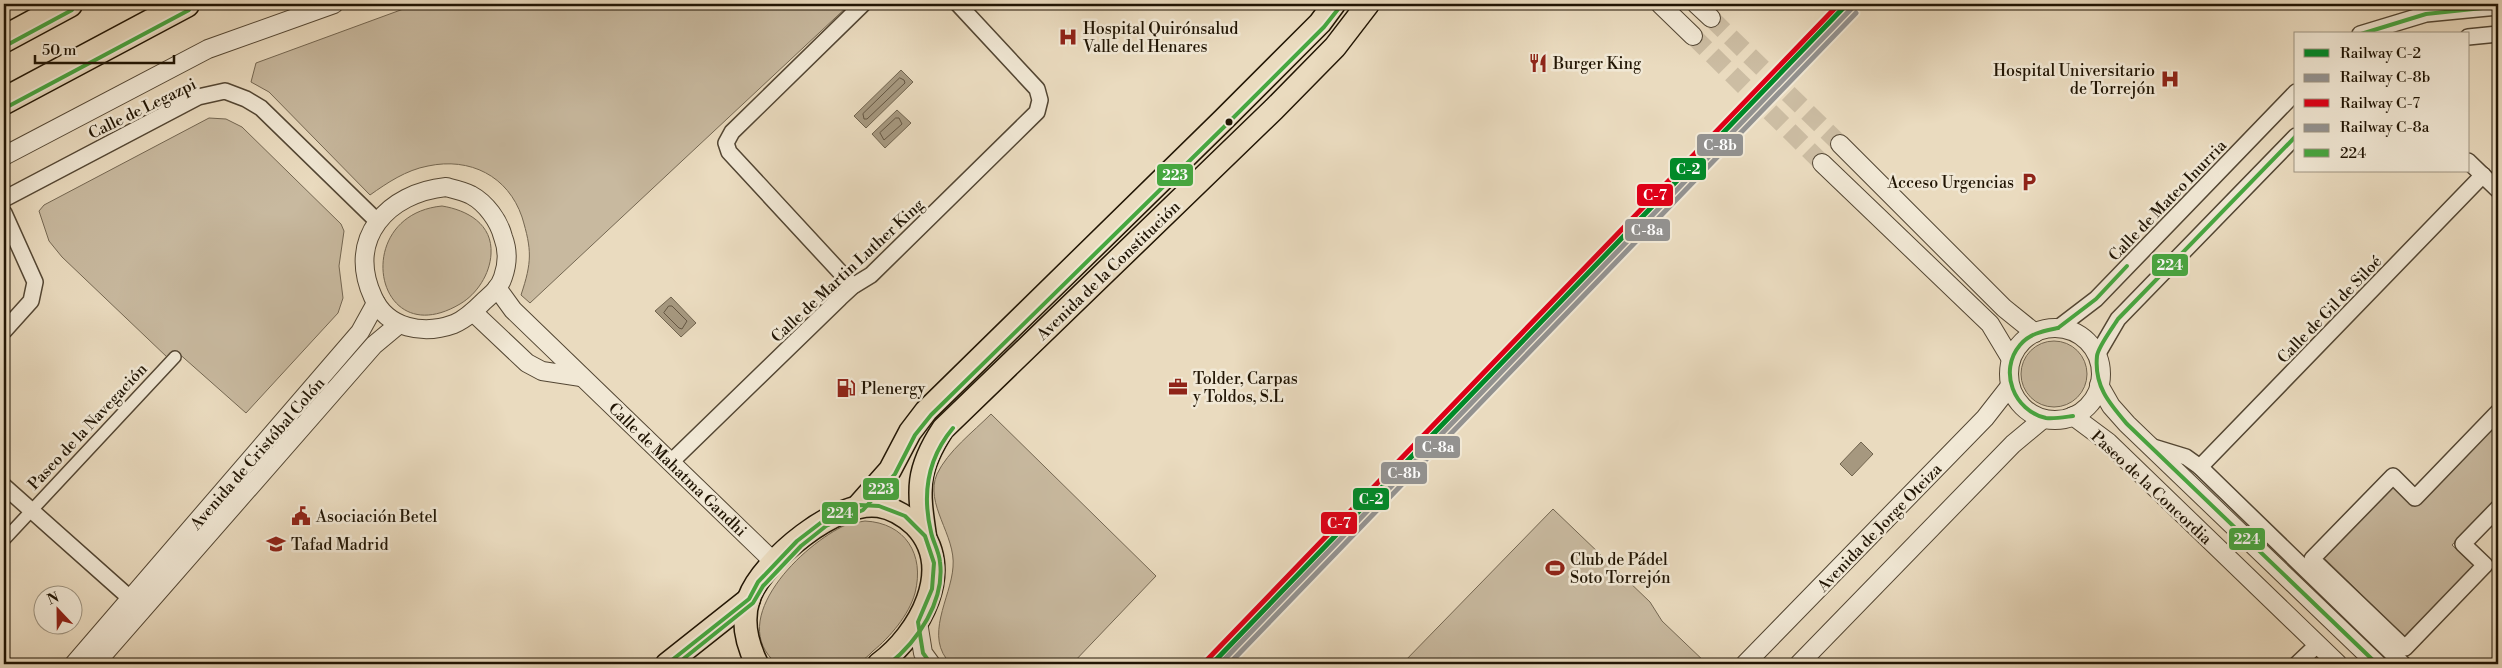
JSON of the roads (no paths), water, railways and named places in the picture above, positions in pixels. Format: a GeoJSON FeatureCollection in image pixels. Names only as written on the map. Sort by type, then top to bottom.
{"type":"FeatureCollection","features":[{"type":"Feature","properties":{"kind":"highway"},"geometry":{"type":"LineString","coordinates":[[4,39],[69,4]]}},
{"type":"Feature","properties":{"kind":"highway"},"geometry":{"type":"LineString","coordinates":[[4,102],[186,4]]}},
{"type":"Feature","properties":{"kind":"main road"},"geometry":{"type":"LineString","coordinates":[[1288,54],[1314,4]]}},
{"type":"Feature","properties":{"kind":"main road","name":"Avenida de la Constitución"},"geometry":{"type":"LineString","coordinates":[[859,505],[890,470],[910,432],[926,411],[1320,23],[1334,4]]}},
{"type":"Feature","properties":{"kind":"main road","name":"Avenida de la Constitución"},"geometry":{"type":"LineString","coordinates":[[879,664],[896,652],[918,622],[932,589],[934,563],[925,536],[919,499],[921,476],[928,452],[943,429],[1274,110],[1335,47],[1368,4]]}},
{"type":"Feature","properties":{"kind":"main road"},"geometry":{"type":"LineString","coordinates":[[757,664],[748,645],[745,622],[749,599],[758,582],[775,563],[797,541],[823,521],[859,505],[879,506],[906,516],[925,536]]}},
{"type":"Feature","properties":{"kind":"main road"},"geometry":{"type":"LineString","coordinates":[[667,664],[749,599]]}},
{"type":"Feature","properties":{"kind":"street"},"geometry":{"type":"LineString","coordinates":[[4,156],[208,49],[334,4]]}},
{"type":"Feature","properties":{"kind":"street"},"geometry":{"type":"LineString","coordinates":[[852,286],[728,152],[726,143],[732,132],[863,4]]}},
{"type":"Feature","properties":{"kind":"street","name":"Calle de Martin Luther King"},"geometry":{"type":"LineString","coordinates":[[671,462],[852,286],[871,275],[1037,112],[1040,100],[1037,89],[958,4]]}},
{"type":"Feature","properties":{"kind":"street"},"geometry":{"type":"LineString","coordinates":[[1660,4],[1693,36]]}},
{"type":"Feature","properties":{"kind":"street"},"geometry":{"type":"LineString","coordinates":[[1696,4],[1711,18]]}},
{"type":"Feature","properties":{"kind":"street"},"geometry":{"type":"LineString","coordinates":[[2367,32],[2426,14],[2498,8]]}},
{"type":"Feature","properties":{"kind":"street"},"geometry":{"type":"LineString","coordinates":[[2470,37],[2498,34]]}},
{"type":"Feature","properties":{"kind":"street","name":"Calle de Legazpi"},"geometry":{"type":"LineString","coordinates":[[4,199],[198,97],[225,91],[262,108],[377,220]]}},
{"type":"Feature","properties":{"kind":"street","name":"Calle de Mateo Inurria"},"geometry":{"type":"LineString","coordinates":[[2058,328],[2096,299],[2294,94]]}},
{"type":"Feature","properties":{"kind":"street"},"geometry":{"type":"LineString","coordinates":[[2097,355],[2118,319],[2294,138]]}},
{"type":"Feature","properties":{"kind":"street"},"geometry":{"type":"LineString","coordinates":[[1840,144],[2004,308],[2035,333]]}},
{"type":"Feature","properties":{"kind":"street"},"geometry":{"type":"LineString","coordinates":[[1822,163],[1990,324],[2011,359]]}},
{"type":"Feature","properties":{"kind":"street"},"geometry":{"type":"LineString","coordinates":[[2470,163],[2498,190]]}},
{"type":"Feature","properties":{"kind":"street","name":"Calle de Gil de Siloé"},"geometry":{"type":"LineString","coordinates":[[2200,466],[2482,175]]}},
{"type":"Feature","properties":{"kind":"street"},"geometry":{"type":"LineString","coordinates":[[446,186],[472,195],[500,226],[506,246],[507,261],[503,279],[497,288],[473,312],[455,323],[435,328],[416,329],[398,325],[384,315],[369,289],[365,266],[368,244],[377,220],[402,199],[426,189],[446,186]]}},
{"type":"Feature","properties":{"kind":"street"},"geometry":{"type":"LineString","coordinates":[[4,213],[35,282],[32,300],[4,332]]}},
{"type":"Feature","properties":{"kind":"street","name":"Calle de Mahatma Gandhi"},"geometry":{"type":"LineString","coordinates":[[497,288],[513,310],[775,563]]}},
{"type":"Feature","properties":{"kind":"street","name":"Avenida de Cristóbal Colón"},"geometry":{"type":"LineString","coordinates":[[95,664],[137,604],[360,332],[376,303]]}},
{"type":"Feature","properties":{"kind":"street"},"geometry":{"type":"LineString","coordinates":[[473,312],[527,362],[542,371],[581,377]]}},
{"type":"Feature","properties":{"kind":"street","name":"Avenida de Cristóbal Colón"},"geometry":{"type":"LineString","coordinates":[[74,664],[137,604],[374,344],[398,325]]}},
{"type":"Feature","properties":{"kind":"street"},"geometry":{"type":"LineString","coordinates":[[2058,328],[2074,332],[2088,342],[2097,355],[2101,370],[2099,385],[2094,398],[2085,409],[2073,416],[2058,420],[2043,419],[2022,407],[2010,386],[2011,359],[2020,344],[2035,333],[2058,328]]}},
{"type":"Feature","properties":{"kind":"street","name":"Paseo de la Navegación"},"geometry":{"type":"LineString","coordinates":[[4,540],[175,357]]}},
{"type":"Feature","properties":{"kind":"street","name":"Paseo de la Concordia"},"geometry":{"type":"LineString","coordinates":[[2099,385],[2111,406],[2150,446],[2377,664]]}},
{"type":"Feature","properties":{"kind":"street","name":"Avenida de Jorge Oteiza"},"geometry":{"type":"LineString","coordinates":[[1745,664],[1985,418],[2010,386]]}},
{"type":"Feature","properties":{"kind":"street"},"geometry":{"type":"LineString","coordinates":[[2498,412],[2415,498],[2393,476],[2312,559],[2405,648],[2485,565],[2463,544],[2498,508]]}},
{"type":"Feature","properties":{"kind":"street","name":"Paseo de la Concordia"},"geometry":{"type":"LineString","coordinates":[[2073,416],[2108,442],[2338,664]]}},
{"type":"Feature","properties":{"kind":"street"},"geometry":{"type":"LineString","coordinates":[[1800,664],[2013,444],[2043,419]]}},
{"type":"Feature","properties":{"kind":"street","name":"Paseo de la Concordia"},"geometry":{"type":"LineString","coordinates":[[2150,446],[2186,457],[2200,466],[2403,664]]}},
{"type":"Feature","properties":{"kind":"street"},"geometry":{"type":"LineString","coordinates":[[4,486],[137,604]]}},
{"type":"Feature","properties":{"kind":"street"},"geometry":{"type":"LineString","coordinates":[[918,622],[923,652],[931,664]]}},
{"type":"Feature","properties":{"kind":"street"},"geometry":{"type":"LineString","coordinates":[[2297,664],[2317,645]]}},
{"type":"Feature","properties":{"kind":"water"},"geometry":{"type":"Polygon","coordinates":[[[901,70],[913,82],[866,128],[854,116],[901,70]]]}},
{"type":"Feature","properties":{"kind":"water"},"geometry":{"type":"Polygon","coordinates":[[[897,110],[911,123],[885,148],[872,134],[897,110]]]}},
{"type":"Feature","properties":{"kind":"water"},"geometry":{"type":"Polygon","coordinates":[[[671,297],[696,323],[681,337],[655,311],[671,297]]]}},
{"type":"Feature","properties":{"kind":"water"},"geometry":{"type":"Polygon","coordinates":[[[1861,442],[1873,454],[1852,476],[1840,464],[1861,442]]]}},
{"type":"Feature","properties":{"kind":"tunnel"},"geometry":{"type":"LineString","coordinates":[[1711,18],[1840,144]]}},
{"type":"Feature","properties":{"kind":"tunnel"},"geometry":{"type":"LineString","coordinates":[[1693,36],[1822,163]]}},
{"type":"Feature","properties":{"kind":"rail line","name":"C-7"},"geometry":{"type":"LineString","coordinates":[[1207,660],[1839,4]]}},
{"type":"Feature","properties":{"kind":"rail line","name":"C-2"},"geometry":{"type":"LineString","coordinates":[[1212,664],[1847,4]]}},
{"type":"Feature","properties":{"kind":"rail line","name":"C-8b"},"geometry":{"type":"LineString","coordinates":[[1220,664],[1852,8]]}},
{"type":"Feature","properties":{"kind":"rail line","name":"C-8a"},"geometry":{"type":"LineString","coordinates":[[1229,664],[1856,13]]}},
{"type":"Feature","properties":{"kind":"place","name":"Hospital Quirónsalud Valle del Henares"},"geometry":{"type":"Point","coordinates":[1068,37]}},
{"type":"Feature","properties":{"kind":"place","name":"Burger King"},"geometry":{"type":"Point","coordinates":[1538,63]}},
{"type":"Feature","properties":{"kind":"place","name":"Hospital Universitario de Torrejón"},"geometry":{"type":"Point","coordinates":[2170,79]}},
{"type":"Feature","properties":{"kind":"place","name":"Acceso Urgencias"},"geometry":{"type":"Point","coordinates":[2029,182]}},
{"type":"Feature","properties":{"kind":"place","name":"Tolder, Carpas y Toldos, S.L"},"geometry":{"type":"Point","coordinates":[1178,387]}},
{"type":"Feature","properties":{"kind":"place","name":"Plenergy"},"geometry":{"type":"Point","coordinates":[846,388]}},
{"type":"Feature","properties":{"kind":"place","name":"Asociación Betel"},"geometry":{"type":"Point","coordinates":[301,516]}},
{"type":"Feature","properties":{"kind":"place","name":"Tafad Madrid"},"geometry":{"type":"Point","coordinates":[276,544]}},
{"type":"Feature","properties":{"kind":"place","name":"Club de Pádel Soto Torrejón"},"geometry":{"type":"Point","coordinates":[1555,568]}}]}
